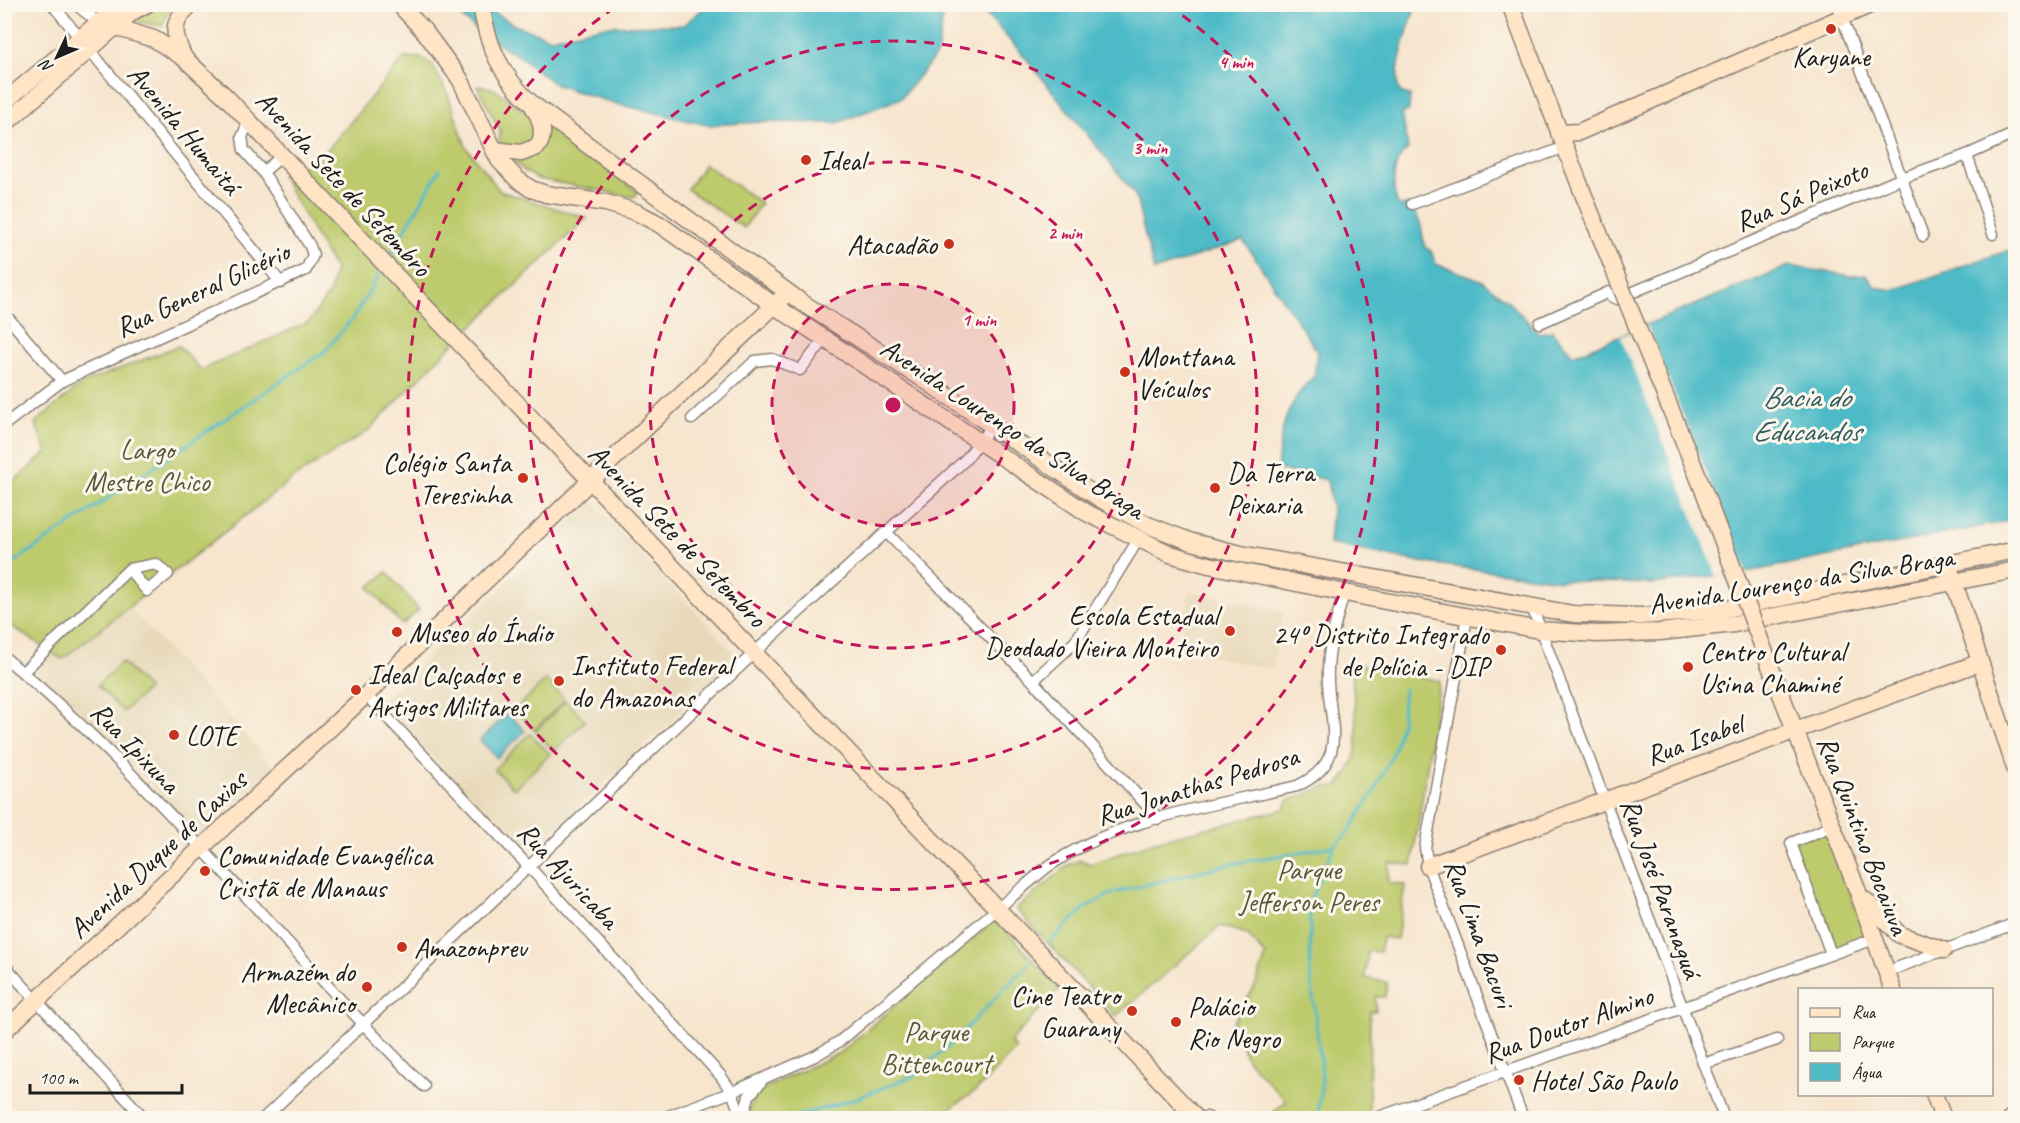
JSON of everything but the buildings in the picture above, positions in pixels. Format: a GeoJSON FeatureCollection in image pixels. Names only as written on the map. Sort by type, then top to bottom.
{"type":"FeatureCollection","features":[{"type":"Feature","properties":{"kind":"street","name":"Avenida Humaitá"},"geometry":{"type":"LineString","coordinates":[[52,4],[281,283]]}},
{"type":"Feature","properties":{"kind":"street"},"geometry":{"type":"LineString","coordinates":[[75,4],[99,22]]}},
{"type":"Feature","properties":{"kind":"street"},"geometry":{"type":"LineString","coordinates":[[184,58],[177,43],[176,25],[179,15],[191,4]]}},
{"type":"Feature","properties":{"kind":"street","name":"Avenida Lourenço da Silva Braga"},"geometry":{"type":"LineString","coordinates":[[399,4],[425,32],[460,79],[494,150],[506,169],[531,189],[546,194],[606,203],[636,212],[659,224],[775,306],[1077,506],[1138,540],[1199,562],[1385,602],[1539,630],[1628,634],[1686,630],[1768,618],[2016,570]]}},
{"type":"Feature","properties":{"kind":"street","name":"Avenida Lourenço da Silva Braga"},"geometry":{"type":"LineString","coordinates":[[481,4],[492,52],[508,81],[532,104],[788,292],[1087,490],[1148,525],[1192,542],[1532,607],[1603,615],[1711,611],[2016,550]]}},
{"type":"Feature","properties":{"kind":"street","name":"Rua Quintino Bocaiuva"},"geometry":{"type":"LineString","coordinates":[[1510,4],[1796,730],[1892,988]]}},
{"type":"Feature","properties":{"kind":"street"},"geometry":{"type":"LineString","coordinates":[[1412,204],[1562,140],[1839,11],[1872,4]]}},
{"type":"Feature","properties":{"kind":"street"},"geometry":{"type":"LineString","coordinates":[[4,102],[99,22],[134,6]]}},
{"type":"Feature","properties":{"kind":"street"},"geometry":{"type":"LineString","coordinates":[[4,125],[90,51],[134,6]]}},
{"type":"Feature","properties":{"kind":"street"},"geometry":{"type":"LineString","coordinates":[[1839,11],[1923,236]]}},
{"type":"Feature","properties":{"kind":"street","name":"Avenida Sete de Setembro"},"geometry":{"type":"LineString","coordinates":[[99,22],[154,39],[184,58],[249,121],[468,355],[1195,1116]]}},
{"type":"Feature","properties":{"kind":"street"},"geometry":{"type":"LineString","coordinates":[[494,150],[521,153],[537,147],[543,135],[542,126],[532,104]]}},
{"type":"Feature","properties":{"kind":"street","name":"Rua General Glicério"},"geometry":{"type":"LineString","coordinates":[[4,425],[63,381],[306,270],[313,255],[263,172],[242,144],[249,121]]}},
{"type":"Feature","properties":{"kind":"street","name":"Rua Sá Peixoto"},"geometry":{"type":"LineString","coordinates":[[1539,323],[1609,292],[1617,299],[1902,178],[1967,155],[2016,133]]}},
{"type":"Feature","properties":{"kind":"street"},"geometry":{"type":"LineString","coordinates":[[1967,155],[1993,234]]}},
{"type":"Feature","properties":{"kind":"street"},"geometry":{"type":"LineString","coordinates":[[263,172],[283,157]]}},
{"type":"Feature","properties":{"kind":"street","name":"Avenida Duque de Caxias"},"geometry":{"type":"LineString","coordinates":[[4,1031],[37,1003],[366,695],[788,292]]}},
{"type":"Feature","properties":{"kind":"street"},"geometry":{"type":"LineString","coordinates":[[4,313],[63,381]]}},
{"type":"Feature","properties":{"kind":"street"},"geometry":{"type":"LineString","coordinates":[[692,419],[755,361],[772,359],[800,370],[825,339]]}},
{"type":"Feature","properties":{"kind":"street"},"geometry":{"type":"LineString","coordinates":[[264,1119],[753,654],[965,460],[992,426]]}},
{"type":"Feature","properties":{"kind":"street"},"geometry":{"type":"LineString","coordinates":[[1077,506],[1087,490]]}},
{"type":"Feature","properties":{"kind":"street"},"geometry":{"type":"LineString","coordinates":[[886,532],[1033,681],[1159,819]]}},
{"type":"Feature","properties":{"kind":"street"},"geometry":{"type":"LineString","coordinates":[[1033,681],[1075,642],[1084,630],[1138,540]]}},
{"type":"Feature","properties":{"kind":"street"},"geometry":{"type":"LineString","coordinates":[[1948,563],[1978,663],[2016,771]]}},
{"type":"Feature","properties":{"kind":"street"},"geometry":{"type":"LineString","coordinates":[[23,672],[129,568]]}},
{"type":"Feature","properties":{"kind":"street"},"geometry":{"type":"LineString","coordinates":[[1385,602],[1388,580]]}},
{"type":"Feature","properties":{"kind":"street","name":"Rua Jonathas Pedrosa"},"geometry":{"type":"LineString","coordinates":[[663,1119],[733,1092],[822,1053],[840,1041],[1046,868],[1074,849],[1159,819],[1297,786],[1320,771],[1333,749],[1328,669],[1330,648],[1344,593]]}},
{"type":"Feature","properties":{"kind":"street","name":"Rua José Paranaguá"},"geometry":{"type":"LineString","coordinates":[[1532,607],[1724,1119]]}},
{"type":"Feature","properties":{"kind":"street","name":"Rua Lima Bacuri"},"geometry":{"type":"LineString","coordinates":[[1467,617],[1425,848],[1428,866],[1523,1119]]}},
{"type":"Feature","properties":{"kind":"street","name":"Rua Ipixuna"},"geometry":{"type":"LineString","coordinates":[[4,657],[72,715],[201,849],[362,1024],[424,1086]]}},
{"type":"Feature","properties":{"kind":"street","name":"Rua Isabel"},"geometry":{"type":"LineString","coordinates":[[1428,866],[1978,663]]}},
{"type":"Feature","properties":{"kind":"street","name":"Rua Ajuricaba"},"geometry":{"type":"LineString","coordinates":[[366,695],[530,867],[720,1075],[733,1092],[742,1119]]}},
{"type":"Feature","properties":{"kind":"street"},"geometry":{"type":"LineString","coordinates":[[1831,954],[1791,842],[1832,826]]}},
{"type":"Feature","properties":{"kind":"street"},"geometry":{"type":"LineString","coordinates":[[1858,892],[1900,935],[1944,950]]}},
{"type":"Feature","properties":{"kind":"street"},"geometry":{"type":"LineString","coordinates":[[1886,972],[2016,923]]}},
{"type":"Feature","properties":{"kind":"street","name":"Rua Doutor Almino"},"geometry":{"type":"LineString","coordinates":[[1379,1118],[1874,939]]}},
{"type":"Feature","properties":{"kind":"street"},"geometry":{"type":"LineString","coordinates":[[4,965],[144,1119]]}},
{"type":"Feature","properties":{"kind":"street"},"geometry":{"type":"LineString","coordinates":[[1703,1064],[1777,1040]]}},
{"type":"Feature","properties":{"kind":"street","name":"Rua Jonathas Pedrosa"},"geometry":{"type":"LineString","coordinates":[[742,1119],[749,1096],[766,1078]]}},
{"type":"Feature","properties":{"kind":"street"},"geometry":{"type":"LineString","coordinates":[[1934,1096],[1943,1119]]}},
{"type":"Feature","properties":{"kind":"shaded area","name":"Instituto Federal do Amazonas"},"geometry":{"type":"Polygon","coordinates":[[[592,501],[739,658],[526,856],[380,703],[592,501]]]}},
{"type":"Feature","properties":{"kind":"shaded area","name":"LOTE"},"geometry":{"type":"Polygon","coordinates":[[[115,591],[275,768],[201,836],[71,702],[34,674],[115,591]]]}},
{"type":"Feature","properties":{"kind":"shaded area","name":"Escola Estadual Deodado Vieira Monteiro"},"geometry":{"type":"Polygon","coordinates":[[[1190,591],[1283,612],[1272,669],[1177,649],[1190,591]]]}},
{"type":"Feature","properties":{"kind":"green space"},"geometry":{"type":"Polygon","coordinates":[[[153,5],[172,5],[162,26],[124,20],[153,5]]]}},
{"type":"Feature","properties":{"kind":"green space","name":"Largo Mestre Chico"},"geometry":{"type":"Polygon","coordinates":[[[404,58],[420,58],[432,64],[448,95],[466,147],[500,191],[587,218],[448,349],[368,431],[295,477],[62,659],[5,622],[4,490],[47,452],[35,423],[83,383],[179,346],[201,370],[309,322],[330,292],[335,270],[281,175],[319,160],[404,58]]]}},
{"type":"Feature","properties":{"kind":"green space"},"geometry":{"type":"Polygon","coordinates":[[[477,86],[494,89],[534,115],[638,192],[634,197],[538,179],[523,170],[507,155],[499,141],[500,131],[477,86]]]}},
{"type":"Feature","properties":{"kind":"green space"},"geometry":{"type":"Polygon","coordinates":[[[705,164],[761,203],[744,228],[687,189],[705,164]]]}},
{"type":"Feature","properties":{"kind":"green space"},"geometry":{"type":"Polygon","coordinates":[[[387,572],[419,610],[402,625],[369,587],[387,572]]]}},
{"type":"Feature","properties":{"kind":"green space"},"geometry":{"type":"Polygon","coordinates":[[[122,662],[148,689],[123,712],[97,685],[122,662]]]}},
{"type":"Feature","properties":{"kind":"green space","name":"Parque Jefferson Peres"},"geometry":{"type":"Polygon","coordinates":[[[1353,663],[1440,681],[1412,865],[1389,863],[1389,883],[1405,885],[1397,939],[1382,937],[1380,952],[1368,951],[1365,978],[1387,982],[1385,997],[1375,997],[1376,1011],[1370,1011],[1369,1108],[1366,1118],[1267,1118],[1286,1101],[1247,1059],[1232,1024],[1255,986],[1266,956],[1247,934],[1220,926],[1116,1016],[1016,909],[1070,864],[1080,860],[1091,864],[1152,842],[1284,809],[1289,800],[1324,787],[1337,786],[1348,772],[1357,743],[1353,663]]]}},
{"type":"Feature","properties":{"kind":"green space"},"geometry":{"type":"Polygon","coordinates":[[[546,680],[565,700],[534,730],[515,710],[546,680]]]}},
{"type":"Feature","properties":{"kind":"green space"},"geometry":{"type":"Polygon","coordinates":[[[566,701],[585,721],[554,751],[535,731],[566,701]]]}},
{"type":"Feature","properties":{"kind":"green space"},"geometry":{"type":"Polygon","coordinates":[[[530,734],[550,754],[514,789],[494,769],[530,734]]]}},
{"type":"Feature","properties":{"kind":"green space"},"geometry":{"type":"Polygon","coordinates":[[[1826,829],[1867,936],[1833,949],[1792,842],[1826,829]]]}},
{"type":"Feature","properties":{"kind":"green space","name":"Parque Bittencourt"},"geometry":{"type":"Polygon","coordinates":[[[996,919],[1059,989],[1010,1042],[1016,1049],[977,1090],[936,1118],[748,1118],[754,1093],[841,1052],[996,919]]]}},
{"type":"Feature","properties":{"kind":"water"},"geometry":{"type":"Polygon","coordinates":[[[448,5],[483,5],[514,25],[551,38],[605,26],[684,25],[707,5],[945,5],[937,54],[901,98],[837,123],[763,122],[707,125],[613,103],[556,85],[522,58],[479,32],[448,5]]]}},
{"type":"Feature","properties":{"kind":"water","name":"Bacia do Educandos"},"geometry":{"type":"Polygon","coordinates":[[[973,5],[1416,5],[1402,49],[1398,74],[1400,92],[1410,96],[1409,110],[1402,114],[1408,149],[1398,161],[1394,176],[1396,200],[1399,207],[1408,204],[1415,213],[1422,229],[1424,246],[1431,251],[1436,264],[1481,280],[1508,301],[1539,333],[1552,331],[1573,355],[1789,266],[1851,276],[1867,275],[1875,287],[1894,290],[2015,248],[2015,520],[1758,570],[1654,584],[1560,580],[1426,563],[1329,544],[1332,508],[1327,480],[1277,469],[1286,418],[1296,397],[1314,376],[1317,351],[1243,240],[1154,271],[1135,194],[1024,56],[990,18],[973,5]]]}},
{"type":"Feature","properties":{"kind":"water"},"geometry":{"type":"Polygon","coordinates":[[[508,713],[525,731],[497,758],[480,740],[508,713]]]}},
{"type":"Feature","properties":{"kind":"pier"},"geometry":{"type":"Polygon","coordinates":[[[1647,326],[1746,572],[1717,576],[1620,336],[1647,326]]]}},
{"type":"Feature","properties":{"kind":"waterway"},"geometry":{"type":"LineString","coordinates":[[388,259],[440,169]]}},
{"type":"Feature","properties":{"kind":"waterway"},"geometry":{"type":"LineString","coordinates":[[4,569],[325,351],[354,317],[382,270]]}},
{"type":"Feature","properties":{"kind":"waterway"},"geometry":{"type":"LineString","coordinates":[[1318,1118],[1322,1076],[1310,969],[1312,897],[1334,846],[1348,833],[1375,790],[1394,750],[1401,724],[1404,689]]}},
{"type":"Feature","properties":{"kind":"waterway"},"geometry":{"type":"LineString","coordinates":[[1050,942],[1086,907],[1113,893],[1225,865],[1334,846]]}},
{"type":"Feature","properties":{"kind":"waterway"},"geometry":{"type":"LineString","coordinates":[[792,1118],[857,1098],[913,1076],[953,1042],[1029,963]]}},
{"type":"Feature","properties":{"kind":"place","name":"Karyane"},"geometry":{"type":"Point","coordinates":[1831,29]}},
{"type":"Feature","properties":{"kind":"place","name":"Ideal"},"geometry":{"type":"Point","coordinates":[806,160]}},
{"type":"Feature","properties":{"kind":"place","name":"Atacadão"},"geometry":{"type":"Point","coordinates":[949,244]}},
{"type":"Feature","properties":{"kind":"place","name":"Monttana Veículos"},"geometry":{"type":"Point","coordinates":[1125,372]}},
{"type":"Feature","properties":{"kind":"place","name":"Colégio Santa Teresinha"},"geometry":{"type":"Point","coordinates":[523,478]}},
{"type":"Feature","properties":{"kind":"place","name":"Da Terra Peixaria"},"geometry":{"type":"Point","coordinates":[1215,488]}},
{"type":"Feature","properties":{"kind":"place","name":"Escola Estadual Deodado Vieira Monteiro"},"geometry":{"type":"Point","coordinates":[1230,631]}},
{"type":"Feature","properties":{"kind":"place","name":"Museo do Índio"},"geometry":{"type":"Point","coordinates":[397,632]}},
{"type":"Feature","properties":{"kind":"place","name":"24º Distrito Integrado de Polícia - DIP"},"geometry":{"type":"Point","coordinates":[1501,650]}},
{"type":"Feature","properties":{"kind":"place","name":"Centro Cultural Usina Chaminé"},"geometry":{"type":"Point","coordinates":[1688,667]}},
{"type":"Feature","properties":{"kind":"place","name":"Instituto Federal do Amazonas"},"geometry":{"type":"Point","coordinates":[559,681]}},
{"type":"Feature","properties":{"kind":"place","name":"Ideal Calçados e Artigos Militares"},"geometry":{"type":"Point","coordinates":[356,690]}},
{"type":"Feature","properties":{"kind":"place","name":"LOTE"},"geometry":{"type":"Point","coordinates":[174,735]}},
{"type":"Feature","properties":{"kind":"place","name":"Comunidade Evangélica Cristã de Manaus"},"geometry":{"type":"Point","coordinates":[205,871]}},
{"type":"Feature","properties":{"kind":"place","name":"Amazonprev"},"geometry":{"type":"Point","coordinates":[402,947]}},
{"type":"Feature","properties":{"kind":"place","name":"Armazém do Mecânico"},"geometry":{"type":"Point","coordinates":[367,987]}},
{"type":"Feature","properties":{"kind":"place","name":"Cine Teatro Guarany"},"geometry":{"type":"Point","coordinates":[1132,1011]}},
{"type":"Feature","properties":{"kind":"place","name":"Palácio Rio Negro"},"geometry":{"type":"Point","coordinates":[1176,1022]}},
{"type":"Feature","properties":{"kind":"place","name":"Hotel São Paulo"},"geometry":{"type":"Point","coordinates":[1519,1080]}}]}
